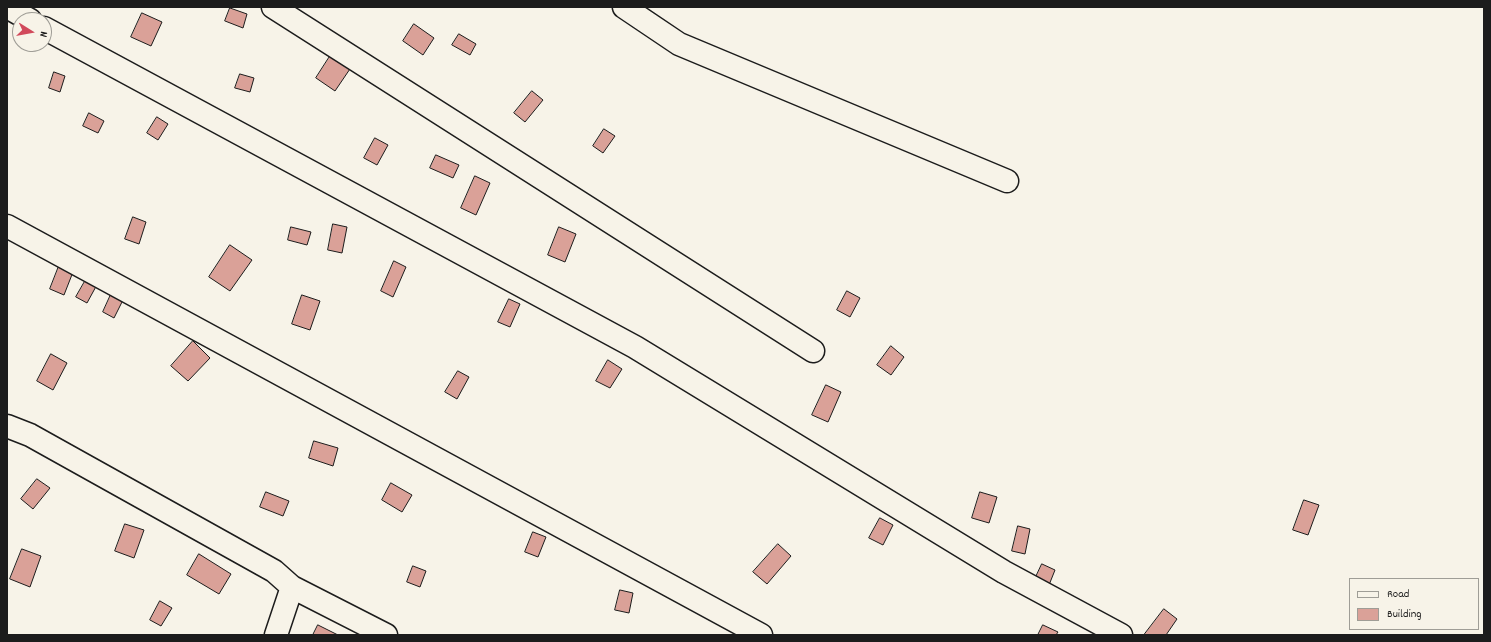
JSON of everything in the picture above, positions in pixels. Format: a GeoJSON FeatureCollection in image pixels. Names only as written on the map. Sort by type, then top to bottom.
{"type":"FeatureCollection","features":[{"type":"Feature","properties":{"kind":"street"},"geometry":{"type":"LineString","coordinates":[[7,7],[16,12]]}},
{"type":"Feature","properties":{"kind":"street"},"geometry":{"type":"LineString","coordinates":[[273,7],[813,351]]}},
{"type":"Feature","properties":{"kind":"street"},"geometry":{"type":"LineString","coordinates":[[624,7],[679,44],[1007,181]]}},
{"type":"Feature","properties":{"kind":"street"},"geometry":{"type":"LineString","coordinates":[[52,32],[635,347],[1004,572],[1121,635]]}},
{"type":"Feature","properties":{"kind":"street"},"geometry":{"type":"LineString","coordinates":[[7,226],[761,635]]}},
{"type":"Feature","properties":{"kind":"street"},"geometry":{"type":"LineString","coordinates":[[7,426],[30,434],[274,571],[292,587],[386,635]]}},
{"type":"Feature","properties":{"kind":"street"},"geometry":{"type":"LineString","coordinates":[[276,635],[292,587]]}},
{"type":"Feature","properties":{"kind":"building"},"geometry":{"type":"Polygon","coordinates":[[[230,8],[247,14],[243,28],[225,21],[230,8]]]}},
{"type":"Feature","properties":{"kind":"building"},"geometry":{"type":"Polygon","coordinates":[[[142,13],[162,22],[151,46],[131,37],[142,13]]]}},
{"type":"Feature","properties":{"kind":"building"},"geometry":{"type":"Polygon","coordinates":[[[414,24],[434,38],[423,55],[403,41],[414,24]]]}},
{"type":"Feature","properties":{"kind":"building"},"geometry":{"type":"Polygon","coordinates":[[[459,34],[476,44],[470,55],[452,45],[459,34]]]}},
{"type":"Feature","properties":{"kind":"building"},"geometry":{"type":"Polygon","coordinates":[[[334,50],[354,63],[335,91],[316,78],[334,50]]]}},
{"type":"Feature","properties":{"kind":"building"},"geometry":{"type":"Polygon","coordinates":[[[54,72],[65,76],[60,92],[49,88],[54,72]]]}},
{"type":"Feature","properties":{"kind":"building"},"geometry":{"type":"Polygon","coordinates":[[[240,74],[254,78],[250,92],[235,88],[240,74]]]}},
{"type":"Feature","properties":{"kind":"building"},"geometry":{"type":"Polygon","coordinates":[[[532,91],[543,100],[525,122],[514,113],[532,91]]]}},
{"type":"Feature","properties":{"kind":"building"},"geometry":{"type":"Polygon","coordinates":[[[89,113],[104,121],[98,133],[83,126],[89,113]]]}},
{"type":"Feature","properties":{"kind":"building"},"geometry":{"type":"Polygon","coordinates":[[[157,117],[168,124],[158,140],[147,133],[157,117]]]}},
{"type":"Feature","properties":{"kind":"building"},"geometry":{"type":"Polygon","coordinates":[[[604,129],[615,136],[603,153],[593,146],[604,129]]]}},
{"type":"Feature","properties":{"kind":"building"},"geometry":{"type":"Polygon","coordinates":[[[375,138],[388,145],[377,165],[364,158],[375,138]]]}},
{"type":"Feature","properties":{"kind":"building"},"geometry":{"type":"Polygon","coordinates":[[[436,155],[459,165],[453,178],[430,168],[436,155]]]}},
{"type":"Feature","properties":{"kind":"building"},"geometry":{"type":"Polygon","coordinates":[[[475,176],[490,183],[476,215],[461,208],[475,176]]]}},
{"type":"Feature","properties":{"kind":"building"},"geometry":{"type":"Polygon","coordinates":[[[133,217],[146,222],[139,244],[125,239],[133,217]]]}},
{"type":"Feature","properties":{"kind":"building"},"geometry":{"type":"Polygon","coordinates":[[[333,224],[347,227],[342,253],[328,250],[333,224]]]}},
{"type":"Feature","properties":{"kind":"building"},"geometry":{"type":"Polygon","coordinates":[[[291,227],[311,232],[307,245],[288,240],[291,227]]]}},
{"type":"Feature","properties":{"kind":"building"},"geometry":{"type":"Polygon","coordinates":[[[559,227],[576,234],[565,262],[548,255],[559,227]]]}},
{"type":"Feature","properties":{"kind":"building"},"geometry":{"type":"Polygon","coordinates":[[[230,245],[252,260],[230,291],[209,277],[230,245]]]}},
{"type":"Feature","properties":{"kind":"building"},"geometry":{"type":"Polygon","coordinates":[[[394,261],[406,267],[393,297],[381,291],[394,261]]]}},
{"type":"Feature","properties":{"kind":"building"},"geometry":{"type":"Polygon","coordinates":[[[59,266],[73,272],[64,295],[50,289],[59,266]]]}},
{"type":"Feature","properties":{"kind":"building"},"geometry":{"type":"Polygon","coordinates":[[[88,276],[99,281],[87,303],[76,297],[88,276]]]}},
{"type":"Feature","properties":{"kind":"building"},"geometry":{"type":"Polygon","coordinates":[[[113,290],[125,296],[114,318],[103,312],[113,290]]]}},
{"type":"Feature","properties":{"kind":"building"},"geometry":{"type":"Polygon","coordinates":[[[847,291],[860,298],[850,317],[837,310],[847,291]]]}},
{"type":"Feature","properties":{"kind":"building"},"geometry":{"type":"Polygon","coordinates":[[[302,295],[320,301],[310,330],[292,324],[302,295]]]}},
{"type":"Feature","properties":{"kind":"building"},"geometry":{"type":"Polygon","coordinates":[[[509,299],[520,304],[510,327],[498,322],[509,299]]]}},
{"type":"Feature","properties":{"kind":"building"},"geometry":{"type":"Polygon","coordinates":[[[193,341],[210,358],[188,381],[171,366],[193,341]]]}},
{"type":"Feature","properties":{"kind":"building"},"geometry":{"type":"Polygon","coordinates":[[[891,346],[904,357],[891,375],[877,365],[891,346]]]}},
{"type":"Feature","properties":{"kind":"building"},"geometry":{"type":"Polygon","coordinates":[[[51,354],[67,363],[53,390],[37,381],[51,354]]]}},
{"type":"Feature","properties":{"kind":"building"},"geometry":{"type":"Polygon","coordinates":[[[608,360],[622,369],[610,388],[596,381],[608,360]]]}},
{"type":"Feature","properties":{"kind":"building"},"geometry":{"type":"Polygon","coordinates":[[[458,371],[469,377],[457,399],[445,392],[458,371]]]}},
{"type":"Feature","properties":{"kind":"building"},"geometry":{"type":"Polygon","coordinates":[[[826,385],[841,392],[828,422],[812,415],[826,385]]]}},
{"type":"Feature","properties":{"kind":"building"},"geometry":{"type":"Polygon","coordinates":[[[314,441],[338,448],[333,466],[309,458],[314,441]]]}},
{"type":"Feature","properties":{"kind":"building"},"geometry":{"type":"Polygon","coordinates":[[[37,479],[50,488],[33,509],[21,499],[37,479]]]}},
{"type":"Feature","properties":{"kind":"building"},"geometry":{"type":"Polygon","coordinates":[[[391,483],[412,495],[402,512],[382,500],[391,483]]]}},
{"type":"Feature","properties":{"kind":"building"},"geometry":{"type":"Polygon","coordinates":[[[266,492],[289,501],[283,516],[260,507],[266,492]]]}},
{"type":"Feature","properties":{"kind":"building"},"geometry":{"type":"Polygon","coordinates":[[[980,492],[997,497],[989,523],[972,518],[980,492]]]}},
{"type":"Feature","properties":{"kind":"building"},"geometry":{"type":"Polygon","coordinates":[[[1304,500],[1319,505],[1308,535],[1293,530],[1304,500]]]}},
{"type":"Feature","properties":{"kind":"building"},"geometry":{"type":"Polygon","coordinates":[[[880,518],[893,525],[883,545],[869,538],[880,518]]]}},
{"type":"Feature","properties":{"kind":"building"},"geometry":{"type":"Polygon","coordinates":[[[125,524],[144,530],[134,558],[115,551],[125,524]]]}},
{"type":"Feature","properties":{"kind":"building"},"geometry":{"type":"Polygon","coordinates":[[[1018,526],[1030,529],[1025,554],[1012,551],[1018,526]]]}},
{"type":"Feature","properties":{"kind":"building"},"geometry":{"type":"Polygon","coordinates":[[[533,532],[546,537],[538,557],[525,552],[533,532]]]}},
{"type":"Feature","properties":{"kind":"building"},"geometry":{"type":"Polygon","coordinates":[[[778,544],[791,556],[767,584],[753,572],[778,544]]]}},
{"type":"Feature","properties":{"kind":"building"},"geometry":{"type":"Polygon","coordinates":[[[22,549],[41,556],[30,587],[10,579],[22,549]]]}},
{"type":"Feature","properties":{"kind":"building"},"geometry":{"type":"Polygon","coordinates":[[[199,554],[231,574],[219,594],[187,575],[199,554]]]}},
{"type":"Feature","properties":{"kind":"building"},"geometry":{"type":"Polygon","coordinates":[[[1042,564],[1055,570],[1049,585],[1035,579],[1042,564]]]}},
{"type":"Feature","properties":{"kind":"building"},"geometry":{"type":"Polygon","coordinates":[[[413,566],[426,571],[420,587],[407,582],[413,566]]]}},
{"type":"Feature","properties":{"kind":"building"},"geometry":{"type":"Polygon","coordinates":[[[620,590],[633,593],[629,613],[615,610],[620,590]]]}},
{"type":"Feature","properties":{"kind":"building"},"geometry":{"type":"Polygon","coordinates":[[[160,601],[172,608],[161,626],[150,620],[160,601]]]}},
{"type":"Feature","properties":{"kind":"building"},"geometry":{"type":"Polygon","coordinates":[[[1164,609],[1177,619],[1166,635],[1144,635],[1164,609]]]}},
{"type":"Feature","properties":{"kind":"building"},"geometry":{"type":"Polygon","coordinates":[[[318,625],[338,635],[313,635],[318,625]]]}},
{"type":"Feature","properties":{"kind":"building"},"geometry":{"type":"Polygon","coordinates":[[[1043,625],[1058,632],[1056,635],[1038,635],[1043,625]]]}}]}
